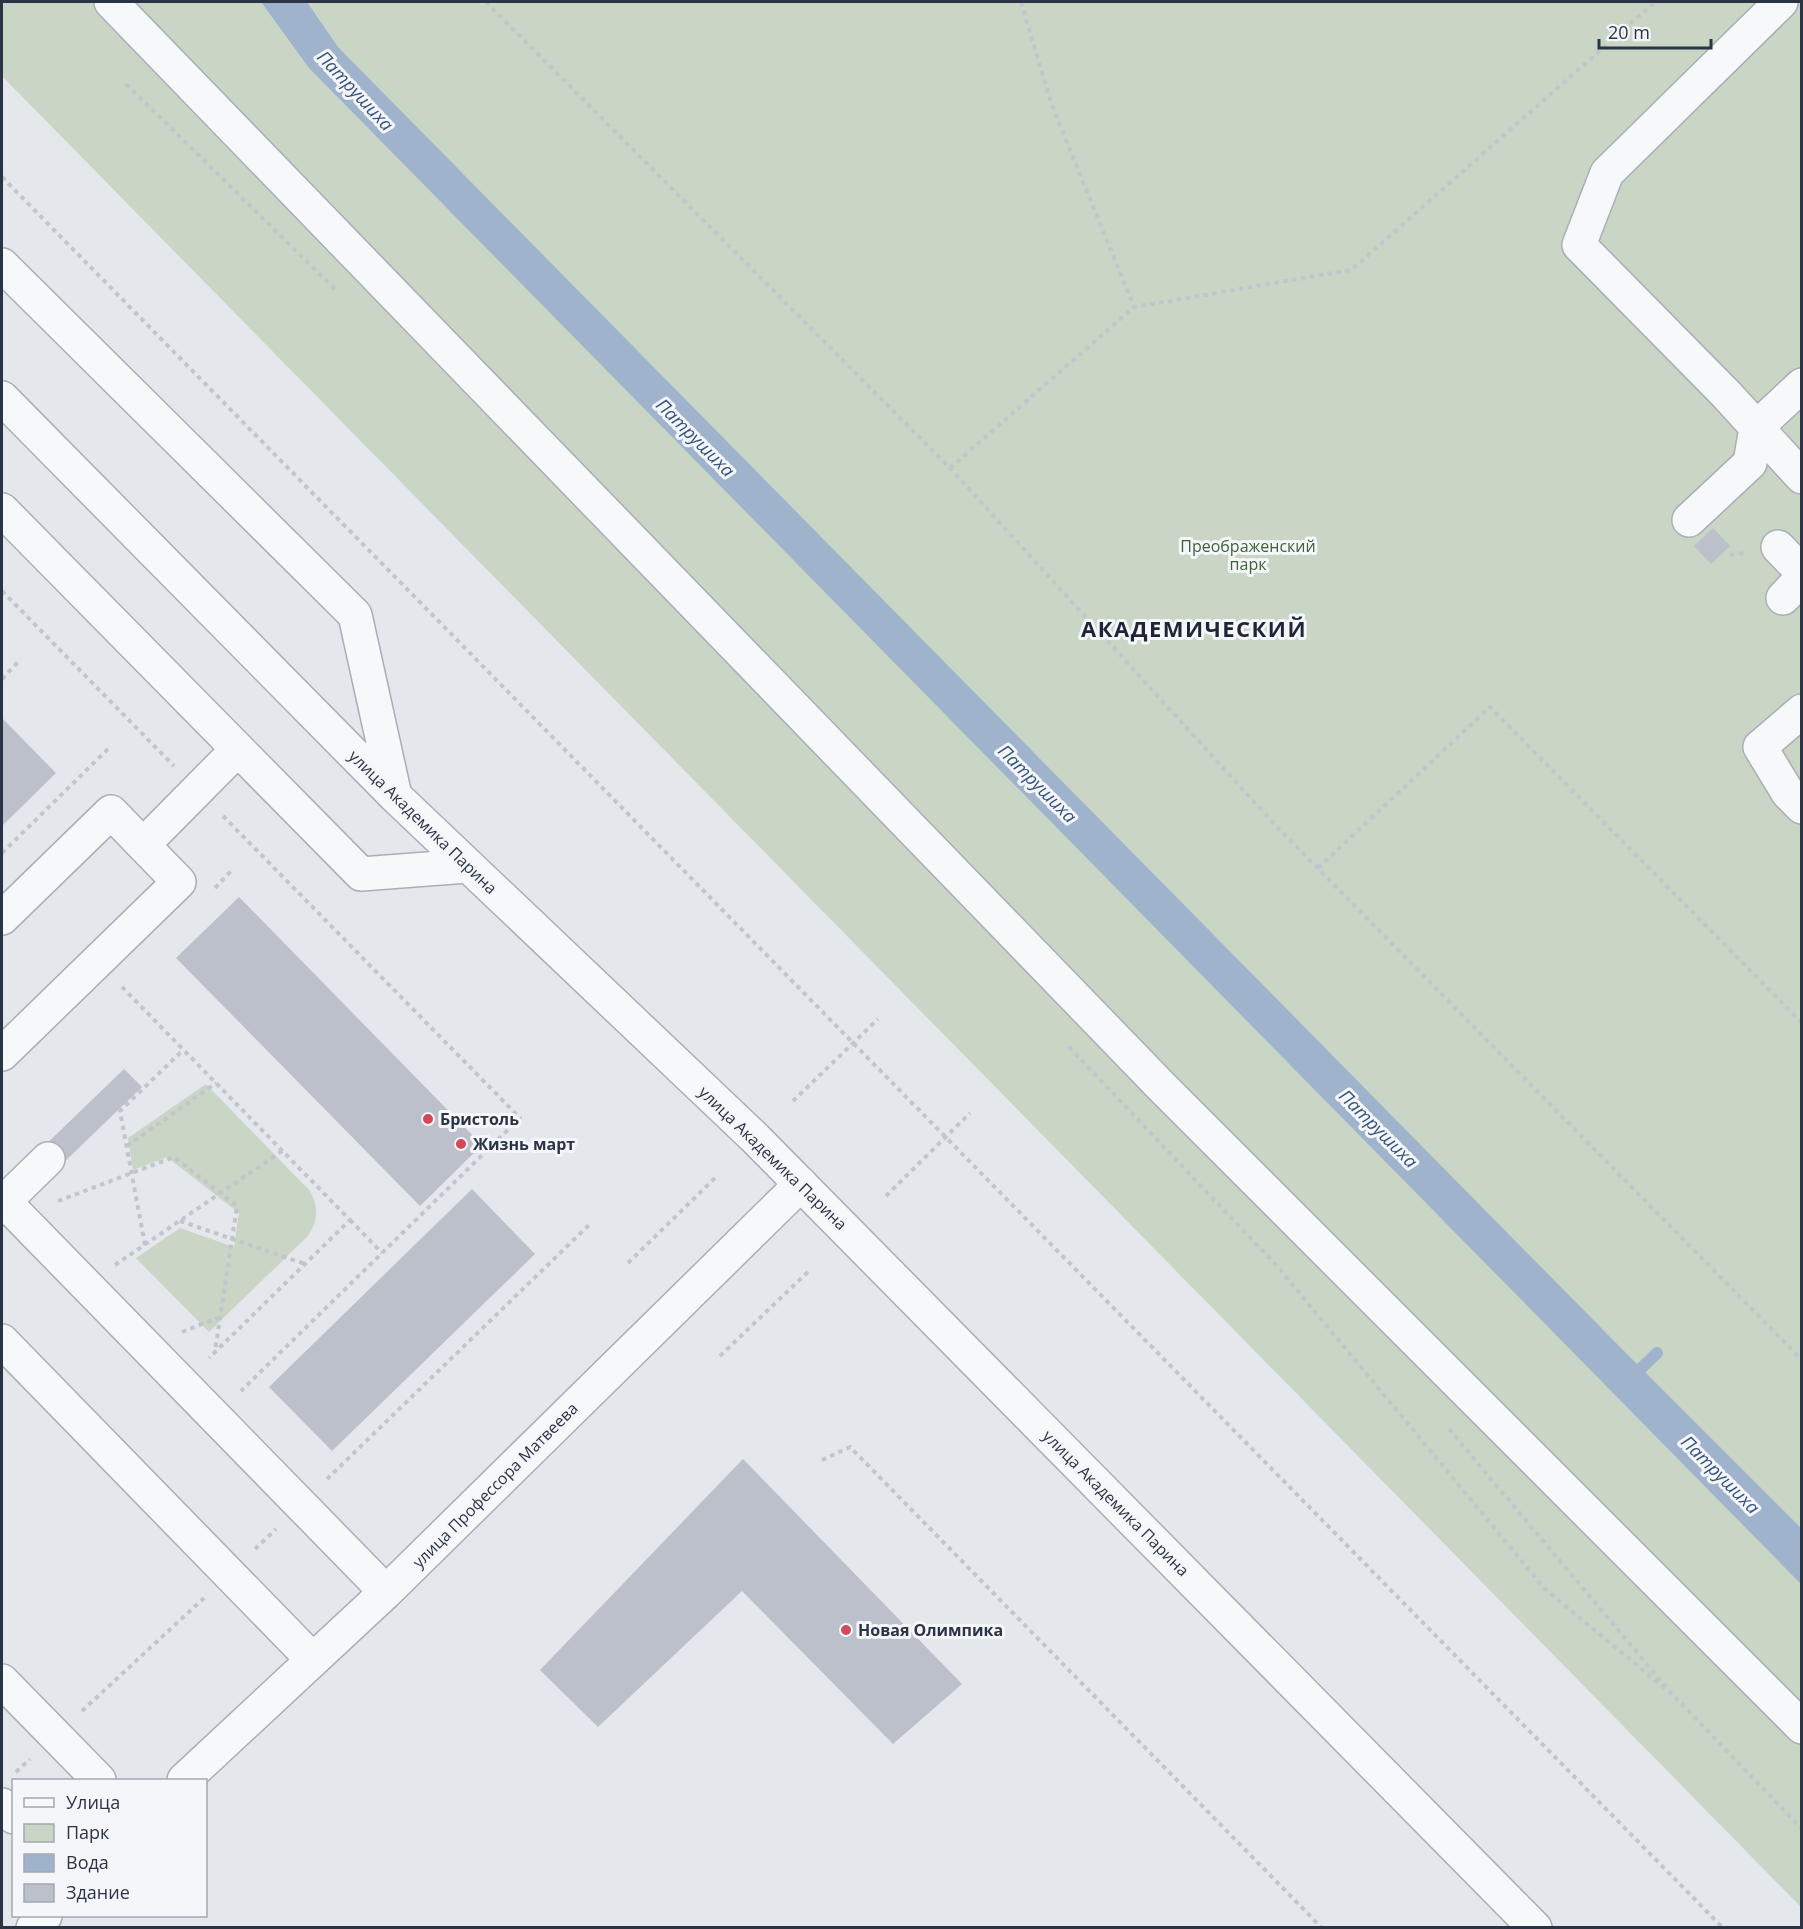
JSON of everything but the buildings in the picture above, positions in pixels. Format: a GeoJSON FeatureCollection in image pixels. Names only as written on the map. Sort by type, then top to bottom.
{"type":"FeatureCollection","features":[{"type":"Feature","properties":{"kind":"street"},"geometry":{"type":"LineString","coordinates":[[111,2],[1161,1086],[1802,1727]]}},
{"type":"Feature","properties":{"kind":"street"},"geometry":{"type":"LineString","coordinates":[[1781,2],[1607,173],[1579,245],[1726,394],[1802,477]]}},
{"type":"Feature","properties":{"kind":"street"},"geometry":{"type":"LineString","coordinates":[[2,264],[355,615],[395,796]]}},
{"type":"Feature","properties":{"kind":"street"},"geometry":{"type":"LineString","coordinates":[[1689,520],[1750,463],[1756,428],[1802,385]]}},
{"type":"Feature","properties":{"kind":"street","name":"улица Академика Парина"},"geometry":{"type":"LineString","coordinates":[[2,398],[395,796],[801,1184],[1535,1928]]}},
{"type":"Feature","properties":{"kind":"street"},"geometry":{"type":"LineString","coordinates":[[2,510],[361,874],[467,866]]}},
{"type":"Feature","properties":{"kind":"street"},"geometry":{"type":"LineString","coordinates":[[1778,547],[1795,582]]}},
{"type":"Feature","properties":{"kind":"street"},"geometry":{"type":"LineString","coordinates":[[1802,711],[1760,747],[1788,793],[1802,807]]}},
{"type":"Feature","properties":{"kind":"street"},"geometry":{"type":"LineString","coordinates":[[143,845],[238,749]]}},
{"type":"Feature","properties":{"kind":"street"},"geometry":{"type":"LineString","coordinates":[[2,918],[111,812],[179,882],[2,1054]]}},
{"type":"Feature","properties":{"kind":"street"},"geometry":{"type":"LineString","coordinates":[[48,1159],[7,1197],[386,1592]]}},
{"type":"Feature","properties":{"kind":"street","name":"улица Профессора Матвеева"},"geometry":{"type":"LineString","coordinates":[[185,1779],[386,1592],[801,1184]]}},
{"type":"Feature","properties":{"kind":"street"},"geometry":{"type":"LineString","coordinates":[[2,1341],[313,1660]]}},
{"type":"Feature","properties":{"kind":"street"},"geometry":{"type":"LineString","coordinates":[[2,1682],[98,1779]]}},
{"type":"Feature","properties":{"kind":"street"},"geometry":{"type":"LineString","coordinates":[[33,1928],[44,1917]]}},
{"type":"Feature","properties":{"kind":"path"},"geometry":{"type":"LineString","coordinates":[[486,2],[950,468],[1276,826],[1802,1360]]}},
{"type":"Feature","properties":{"kind":"path"},"geometry":{"type":"LineString","coordinates":[[1021,2],[1051,103],[1134,307]]}},
{"type":"Feature","properties":{"kind":"path"},"geometry":{"type":"LineString","coordinates":[[950,468],[1134,307],[1352,270],[1655,2]]}},
{"type":"Feature","properties":{"kind":"path"},"geometry":{"type":"LineString","coordinates":[[126,84],[339,294]]}},
{"type":"Feature","properties":{"kind":"path"},"geometry":{"type":"LineString","coordinates":[[2,177],[1722,1928]]}},
{"type":"Feature","properties":{"kind":"path"},"geometry":{"type":"LineString","coordinates":[[2,591],[520,1118],[235,1397]]}},
{"type":"Feature","properties":{"kind":"path"},"geometry":{"type":"LineString","coordinates":[[2,679],[21,659]]}},
{"type":"Feature","properties":{"kind":"path"},"geometry":{"type":"LineString","coordinates":[[1318,868],[1490,706],[1802,1023]]}},
{"type":"Feature","properties":{"kind":"path"},"geometry":{"type":"LineString","coordinates":[[2,852],[109,748]]}},
{"type":"Feature","properties":{"kind":"path"},"geometry":{"type":"LineString","coordinates":[[118,982],[382,1253]]}},
{"type":"Feature","properties":{"kind":"path"},"geometry":{"type":"LineString","coordinates":[[793,1101],[878,1019]]}},
{"type":"Feature","properties":{"kind":"path"},"geometry":{"type":"LineString","coordinates":[[1063,1041],[1277,1266],[1545,1589],[1672,1694],[1802,1829]]}},
{"type":"Feature","properties":{"kind":"path"},"geometry":{"type":"LineString","coordinates":[[145,1245],[120,1111],[183,1050]]}},
{"type":"Feature","properties":{"kind":"path"},"geometry":{"type":"LineString","coordinates":[[127,1146],[216,1083]]}},
{"type":"Feature","properties":{"kind":"path"},"geometry":{"type":"LineString","coordinates":[[886,1196],[970,1113]]}},
{"type":"Feature","properties":{"kind":"path"},"geometry":{"type":"LineString","coordinates":[[109,1270],[282,1151]]}},
{"type":"Feature","properties":{"kind":"path"},"geometry":{"type":"LineString","coordinates":[[7,1197],[35,1210],[174,1157],[237,1206],[215,1351]]}},
{"type":"Feature","properties":{"kind":"path"},"geometry":{"type":"LineString","coordinates":[[628,1263],[718,1175]]}},
{"type":"Feature","properties":{"kind":"path"},"geometry":{"type":"LineString","coordinates":[[201,1365],[350,1220]]}},
{"type":"Feature","properties":{"kind":"path"},"geometry":{"type":"LineString","coordinates":[[180,1221],[305,1264]]}},
{"type":"Feature","properties":{"kind":"path"},"geometry":{"type":"LineString","coordinates":[[321,1485],[590,1224]]}},
{"type":"Feature","properties":{"kind":"path"},"geometry":{"type":"LineString","coordinates":[[720,1356],[811,1269]]}},
{"type":"Feature","properties":{"kind":"path"},"geometry":{"type":"LineString","coordinates":[[172,1336],[220,1317]]}},
{"type":"Feature","properties":{"kind":"path"},"geometry":{"type":"LineString","coordinates":[[822,1460],[850,1447],[1323,1928]]}},
{"type":"Feature","properties":{"kind":"green space","name":"Преображенский парк"},"geometry":{"type":"Polygon","coordinates":[[[2,2],[1801,2],[1801,1907],[2,76],[2,2]]]}},
{"type":"Feature","properties":{"kind":"green space"},"geometry":{"type":"Polygon","coordinates":[[[206,1084],[310,1191],[315,1203],[316,1214],[314,1225],[308,1236],[209,1332],[136,1258],[180,1228],[234,1247],[239,1213],[167,1157],[133,1170],[128,1138],[206,1084]]]}},
{"type":"Feature","properties":{"kind":"water","name":"Патрушиха"},"geometry":{"type":"Polygon","coordinates":[[[261,2],[307,2],[338,47],[1801,1528],[1801,1584],[309,68],[261,2]]]}},
{"type":"Feature","properties":{"kind":"waterway"},"geometry":{"type":"LineString","coordinates":[[1630,1379],[1657,1353]]}},
{"type":"Feature","properties":{"kind":"place","name":"Бристоль"},"geometry":{"type":"Point","coordinates":[428,1119]}},
{"type":"Feature","properties":{"kind":"place","name":"Жизнь март"},"geometry":{"type":"Point","coordinates":[461,1144]}},
{"type":"Feature","properties":{"kind":"place","name":"Новая Олимпика"},"geometry":{"type":"Point","coordinates":[846,1630]}},
{"type":"Feature","properties":{"kind":"district","name":"АКАДЕМИЧЕСКИЙ"},"geometry":{"type":"Point","coordinates":[1194,629]}}]}
